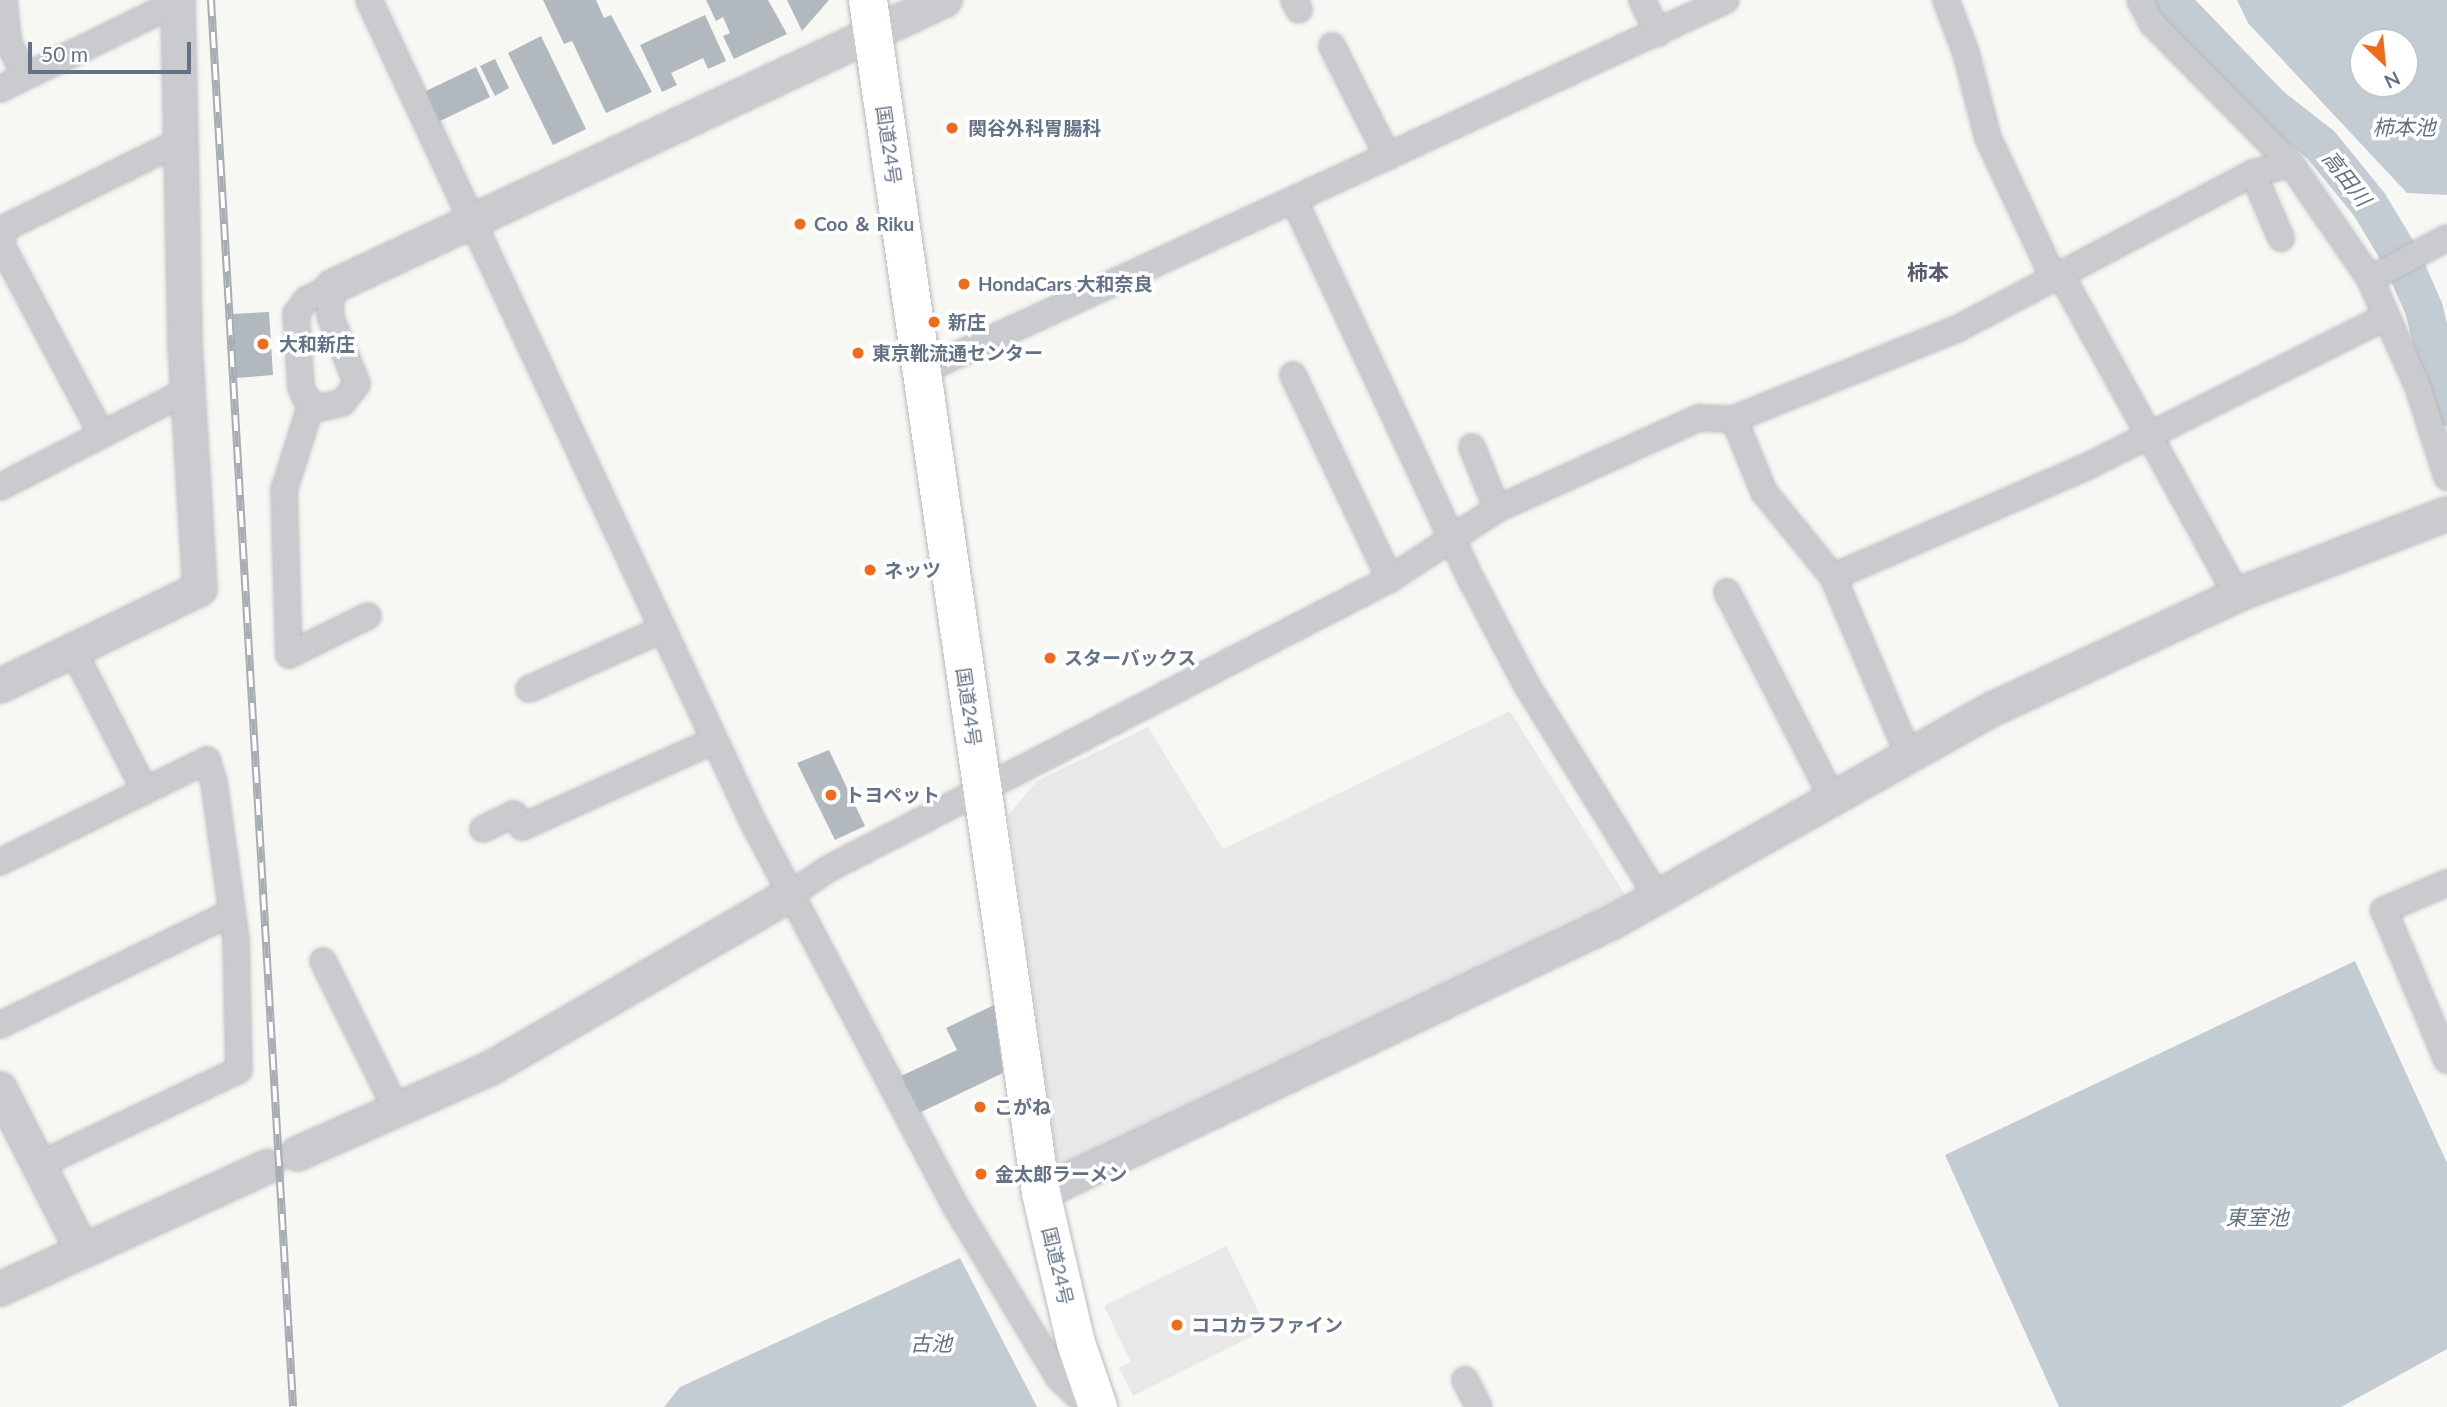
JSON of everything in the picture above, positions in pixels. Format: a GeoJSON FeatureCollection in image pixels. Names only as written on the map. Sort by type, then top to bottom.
{"type":"FeatureCollection","features":[{"type":"Feature","properties":{"kind":"highway","name":"国道24号"},"geometry":{"type":"LineString","coordinates":[[870,17],[1041,1193],[1076,1343],[1098,1405]]}},
{"type":"Feature","properties":{"kind":"street"},"geometry":{"type":"LineString","coordinates":[[4,0],[8,41],[25,76]]}},
{"type":"Feature","properties":{"kind":"street"},"geometry":{"type":"LineString","coordinates":[[369,0],[713,741],[791,894],[953,1202],[1059,1378],[1076,1394],[1098,1405]]}},
{"type":"Feature","properties":{"kind":"street"},"geometry":{"type":"LineString","coordinates":[[368,616],[289,655],[284,489],[311,405],[301,387],[296,314],[306,300],[472,220],[870,17],[945,0]]}},
{"type":"Feature","properties":{"kind":"street"},"geometry":{"type":"LineString","coordinates":[[1642,0],[1658,33]]}},
{"type":"Feature","properties":{"kind":"street"},"geometry":{"type":"LineString","coordinates":[[922,371],[1726,0]]}},
{"type":"Feature","properties":{"kind":"street"},"geometry":{"type":"LineString","coordinates":[[1946,0],[1966,53],[1989,138],[2057,275],[2150,433],[2237,595]]}},
{"type":"Feature","properties":{"kind":"street"},"geometry":{"type":"LineString","coordinates":[[2140,0],[2152,23],[2291,164],[2370,279],[2418,387],[2447,477]]}},
{"type":"Feature","properties":{"kind":"street"},"geometry":{"type":"LineString","coordinates":[[0,89],[179,1],[189,390],[200,589],[0,686]]}},
{"type":"Feature","properties":{"kind":"street"},"geometry":{"type":"LineString","coordinates":[[1332,46],[1388,157]]}},
{"type":"Feature","properties":{"kind":"street"},"geometry":{"type":"LineString","coordinates":[[101,433],[1,244],[5,228],[181,141]]}},
{"type":"Feature","properties":{"kind":"street"},"geometry":{"type":"LineString","coordinates":[[297,1154],[491,1068],[791,894],[828,869],[1390,579],[1453,534],[1497,509],[1699,418],[1734,419],[1957,330],[2253,173],[2291,164]]}},
{"type":"Feature","properties":{"kind":"street"},"geometry":{"type":"LineString","coordinates":[[2253,173],[2281,238]]}},
{"type":"Feature","properties":{"kind":"street"},"geometry":{"type":"LineString","coordinates":[[1294,200],[1526,684],[1658,898]]}},
{"type":"Feature","properties":{"kind":"street"},"geometry":{"type":"LineString","coordinates":[[2370,279],[2447,238]]}},
{"type":"Feature","properties":{"kind":"street"},"geometry":{"type":"LineString","coordinates":[[311,405],[330,409],[354,394],[358,384],[330,316],[332,287]]}},
{"type":"Feature","properties":{"kind":"street"},"geometry":{"type":"LineString","coordinates":[[1833,577],[2090,465],[2386,317]]}},
{"type":"Feature","properties":{"kind":"street"},"geometry":{"type":"LineString","coordinates":[[1293,376],[1390,579]]}},
{"type":"Feature","properties":{"kind":"street"},"geometry":{"type":"LineString","coordinates":[[0,487],[189,390]]}},
{"type":"Feature","properties":{"kind":"street"},"geometry":{"type":"LineString","coordinates":[[1734,419],[1764,492],[1833,577],[1910,758]]}},
{"type":"Feature","properties":{"kind":"street"},"geometry":{"type":"LineString","coordinates":[[1472,447],[1497,509]]}},
{"type":"Feature","properties":{"kind":"street"},"geometry":{"type":"LineString","coordinates":[[1041,1193],[1658,898],[1993,709],[2237,595],[2447,514]]}},
{"type":"Feature","properties":{"kind":"street"},"geometry":{"type":"LineString","coordinates":[[1727,592],[1833,801]]}},
{"type":"Feature","properties":{"kind":"street"},"geometry":{"type":"LineString","coordinates":[[529,689],[663,629]]}},
{"type":"Feature","properties":{"kind":"street"},"geometry":{"type":"LineString","coordinates":[[73,650],[145,790]]}},
{"type":"Feature","properties":{"kind":"street"},"geometry":{"type":"LineString","coordinates":[[483,829],[514,814],[522,827],[713,741]]}},
{"type":"Feature","properties":{"kind":"street"},"geometry":{"type":"LineString","coordinates":[[0,862],[206,760],[214,783],[232,912],[239,1070],[39,1165]]}},
{"type":"Feature","properties":{"kind":"street"},"geometry":{"type":"LineString","coordinates":[[2447,883],[2384,910],[2447,1060]]}},
{"type":"Feature","properties":{"kind":"street"},"geometry":{"type":"LineString","coordinates":[[0,1025],[232,912]]}},
{"type":"Feature","properties":{"kind":"street"},"geometry":{"type":"LineString","coordinates":[[323,961],[397,1111]]}},
{"type":"Feature","properties":{"kind":"street"},"geometry":{"type":"LineString","coordinates":[[0,1089],[81,1248]]}},
{"type":"Feature","properties":{"kind":"street"},"geometry":{"type":"LineString","coordinates":[[0,1289],[81,1248],[267,1167]]}},
{"type":"Feature","properties":{"kind":"street"},"geometry":{"type":"LineString","coordinates":[[1465,1380],[1479,1407]]}},
{"type":"Feature","properties":{"kind":"shaded area"},"geometry":{"type":"Polygon","coordinates":[[[1510,711],[1631,904],[1074,1170],[1057,1160],[1008,815],[1037,781],[1148,727],[1223,849],[1510,711]]]}},
{"type":"Feature","properties":{"kind":"shaded area"},"geometry":{"type":"Polygon","coordinates":[[[1226,1246],[1267,1329],[1133,1396],[1119,1368],[1131,1362],[1104,1306],[1226,1246]]]}},
{"type":"Feature","properties":{"kind":"water","name":"柿本池"},"geometry":{"type":"Polygon","coordinates":[[[2237,0],[2447,0],[2447,195],[2407,193],[2248,23],[2237,0]]]}},
{"type":"Feature","properties":{"kind":"water","name":"東室池"},"geometry":{"type":"Polygon","coordinates":[[[2355,961],[2447,1163],[2447,1349],[2341,1407],[2059,1407],[1945,1155],[2355,961]]]}},
{"type":"Feature","properties":{"kind":"water","name":"古池"},"geometry":{"type":"Polygon","coordinates":[[[960,1258],[1037,1407],[664,1407],[680,1387],[960,1258]]]}},
{"type":"Feature","properties":{"kind":"building"},"geometry":{"type":"Polygon","coordinates":[[[543,0],[596,0],[604,18],[611,15],[652,92],[606,113],[572,41],[564,44],[543,0]]]}},
{"type":"Feature","properties":{"kind":"building"},"geometry":{"type":"Polygon","coordinates":[[[706,0],[768,0],[787,34],[734,59],[723,36],[730,33],[723,17],[716,21],[706,0]]]}},
{"type":"Feature","properties":{"kind":"building"},"geometry":{"type":"Polygon","coordinates":[[[787,0],[829,0],[802,31],[787,0]]]}},
{"type":"Feature","properties":{"kind":"building"},"geometry":{"type":"Polygon","coordinates":[[[705,15],[726,61],[708,69],[703,58],[671,73],[677,85],[662,92],[640,45],[705,15]]]}},
{"type":"Feature","properties":{"kind":"building"},"geometry":{"type":"Polygon","coordinates":[[[541,36],[586,129],[553,145],[508,53],[541,36]]]}},
{"type":"Feature","properties":{"kind":"building"},"geometry":{"type":"Polygon","coordinates":[[[495,59],[509,88],[495,96],[480,66],[495,59]]]}},
{"type":"Feature","properties":{"kind":"building"},"geometry":{"type":"Polygon","coordinates":[[[476,67],[490,97],[438,122],[424,92],[476,67]]]}},
{"type":"Feature","properties":{"kind":"building"},"geometry":{"type":"Polygon","coordinates":[[[269,312],[273,375],[236,378],[232,314],[269,312]]]}},
{"type":"Feature","properties":{"kind":"building","name":"トヨペット"},"geometry":{"type":"Polygon","coordinates":[[[829,750],[865,826],[835,840],[797,763],[829,750]]]}},
{"type":"Feature","properties":{"kind":"building"},"geometry":{"type":"Polygon","coordinates":[[[994,1005],[1003,1073],[919,1113],[901,1076],[957,1050],[946,1028],[994,1005]]]}},
{"type":"Feature","properties":{"kind":"waterway","name":"高田川"},"geometry":{"type":"LineString","coordinates":[[2169,0],[2271,106],[2321,145],[2369,204],[2401,257],[2424,309],[2447,407]]}},
{"type":"Feature","properties":{"kind":"railway"},"geometry":{"type":"LineString","coordinates":[[211,0],[293,1407]]}},
{"type":"Feature","properties":{"kind":"place","name":"関谷外科胃腸科"},"geometry":{"type":"Point","coordinates":[952,128]}},
{"type":"Feature","properties":{"kind":"place","name":"Coo ＆ Riku"},"geometry":{"type":"Point","coordinates":[800,224]}},
{"type":"Feature","properties":{"kind":"place","name":"HondaCars 大和奈良"},"geometry":{"type":"Point","coordinates":[964,284]}},
{"type":"Feature","properties":{"kind":"place","name":"新庄"},"geometry":{"type":"Point","coordinates":[934,322]}},
{"type":"Feature","properties":{"kind":"place","name":"大和新庄"},"geometry":{"type":"Point","coordinates":[263,344]}},
{"type":"Feature","properties":{"kind":"place","name":"東京靴流通センター"},"geometry":{"type":"Point","coordinates":[858,353]}},
{"type":"Feature","properties":{"kind":"place","name":"ネッツ"},"geometry":{"type":"Point","coordinates":[870,570]}},
{"type":"Feature","properties":{"kind":"place","name":"スターバックス"},"geometry":{"type":"Point","coordinates":[1050,658]}},
{"type":"Feature","properties":{"kind":"place","name":"トヨペット"},"geometry":{"type":"Point","coordinates":[831,795]}},
{"type":"Feature","properties":{"kind":"place","name":"こがね"},"geometry":{"type":"Point","coordinates":[980,1107]}},
{"type":"Feature","properties":{"kind":"place","name":"金太郎ラーメン"},"geometry":{"type":"Point","coordinates":[981,1174]}},
{"type":"Feature","properties":{"kind":"place","name":"ココカラファイン"},"geometry":{"type":"Point","coordinates":[1177,1325]}},
{"type":"Feature","properties":{"kind":"district","name":"柿本"},"geometry":{"type":"Point","coordinates":[1928,272]}}]}
